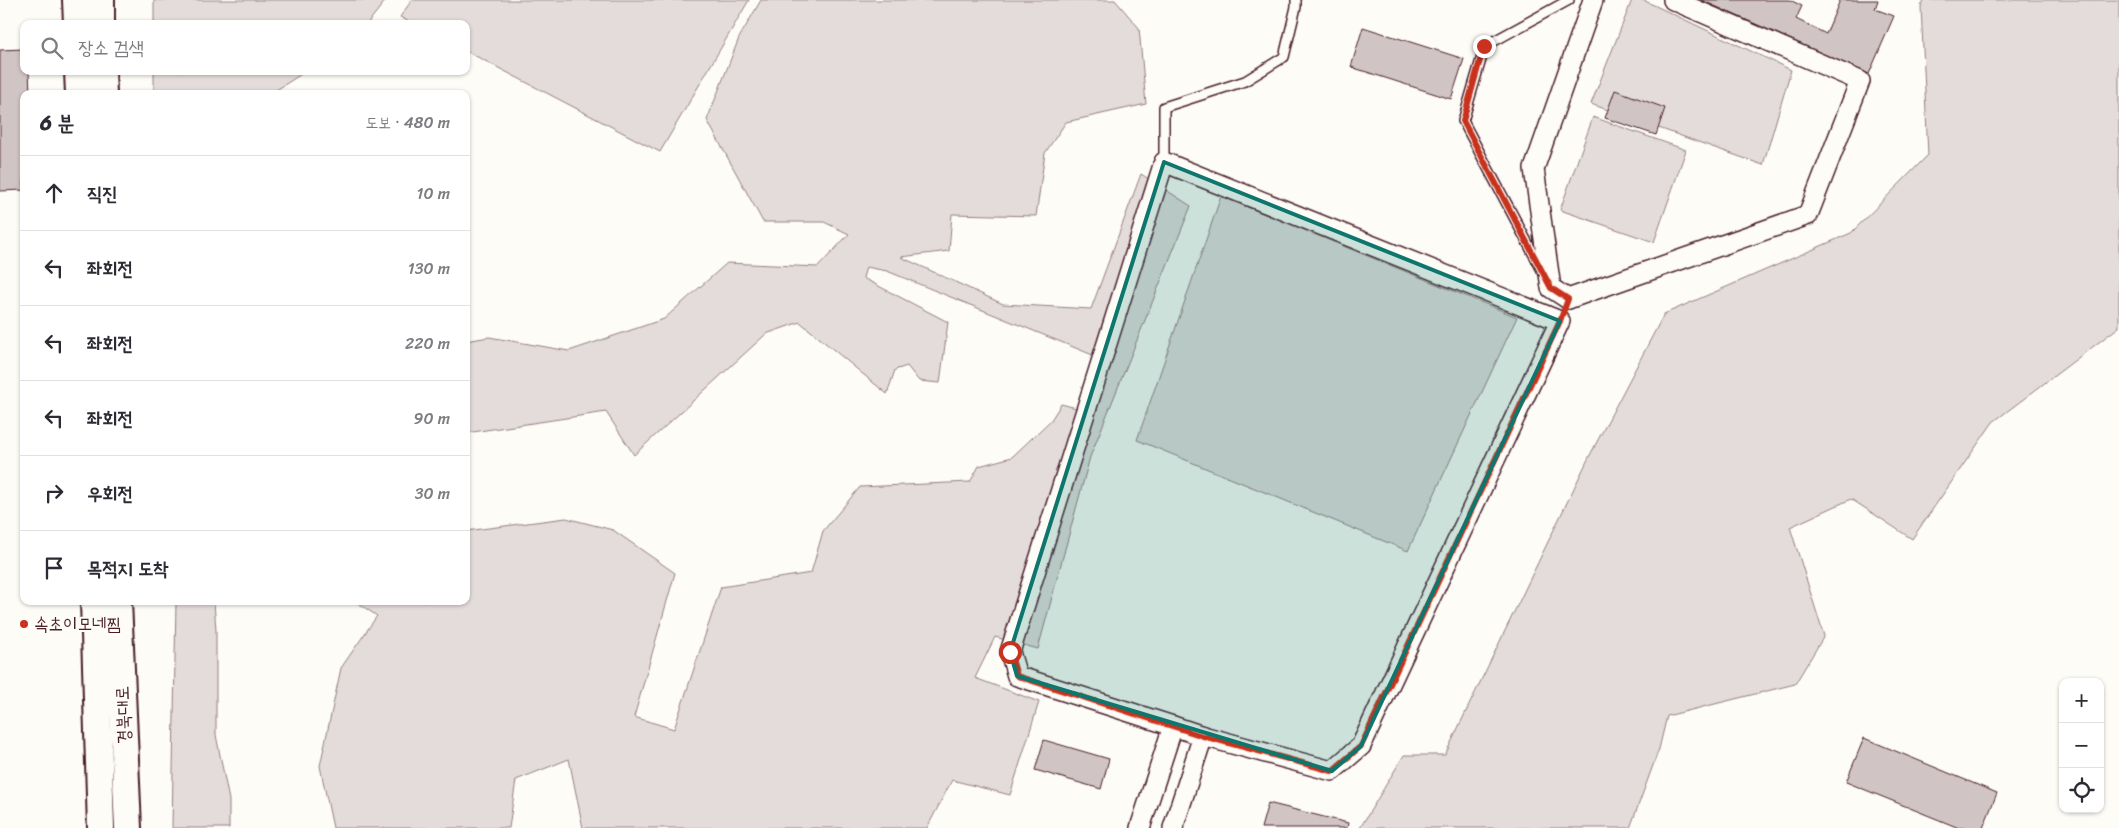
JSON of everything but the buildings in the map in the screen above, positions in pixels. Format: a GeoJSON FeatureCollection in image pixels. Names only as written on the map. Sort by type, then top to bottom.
{"type":"FeatureCollection","features":[{"type":"Feature","properties":{"kind":"street"},"geometry":{"type":"LineString","coordinates":[[76,0],[77,20]]}},
{"type":"Feature","properties":{"kind":"street"},"geometry":{"type":"LineString","coordinates":[[101,0],[101,20]]}},
{"type":"Feature","properties":{"kind":"street"},"geometry":{"type":"LineString","coordinates":[[1568,299],[1551,288],[1534,169],[1593,0]]}},
{"type":"Feature","properties":{"kind":"street"},"geometry":{"type":"LineString","coordinates":[[1568,299],[1808,215],[1860,81],[1673,0]]}},
{"type":"Feature","properties":{"kind":"street"},"geometry":{"type":"LineString","coordinates":[[78,75],[79,90]]}},
{"type":"Feature","properties":{"kind":"street"},"geometry":{"type":"LineString","coordinates":[[102,75],[103,90]]}},
{"type":"Feature","properties":{"kind":"street"},"geometry":{"type":"LineString","coordinates":[[1560,321],[1164,162],[1010,652],[1017,676],[1203,736],[1332,771],[1361,746],[1560,321],[1568,299]]}},
{"type":"Feature","properties":{"kind":"street","name":"경북대로"},"geometry":{"type":"LineString","coordinates":[[94,605],[101,828]]}},
{"type":"Feature","properties":{"kind":"street","name":"경북대로"},"geometry":{"type":"LineString","coordinates":[[118,605],[128,828]]}},
{"type":"Feature","properties":{"kind":"street"},"geometry":{"type":"LineString","coordinates":[[1140,828],[1173,726]]}},
{"type":"Feature","properties":{"kind":"street"},"geometry":{"type":"LineString","coordinates":[[1173,828],[1203,736]]}},
{"type":"Feature","properties":{"kind":"lane"},"geometry":{"type":"LineString","coordinates":[[1164,162],[1164,107],[1244,81],[1284,57],[1296,0]]}},
{"type":"Feature","properties":{"kind":"lane"},"geometry":{"type":"LineString","coordinates":[[1551,288],[1463,121],[1484,46],[1569,0]]}},
{"type":"Feature","properties":{"kind":"highlighted area"},"geometry":{"type":"Polygon","coordinates":[[[1164,162],[1560,321],[1361,746],[1332,771],[1017,676],[1010,652],[1164,162]]]}},
{"type":"Feature","properties":{"kind":"shaded area"},"geometry":{"type":"Polygon","coordinates":[[[154,0],[386,0],[370,20],[154,20],[154,0]]]}},
{"type":"Feature","properties":{"kind":"shaded area"},"geometry":{"type":"Polygon","coordinates":[[[412,0],[749,0],[660,152],[470,53],[470,20],[406,20],[400,17],[412,0]]]}},
{"type":"Feature","properties":{"kind":"shaded area"},"geometry":{"type":"Polygon","coordinates":[[[761,0],[1115,0],[1139,28],[1146,104],[1066,122],[1045,153],[1036,216],[952,214],[949,251],[901,257],[1003,304],[1091,309],[1141,174],[1191,206],[1090,457],[1038,649],[995,637],[975,678],[1039,702],[1010,795],[952,780],[927,828],[583,828],[569,759],[516,780],[509,828],[333,828],[320,766],[341,668],[377,616],[361,605],[470,605],[470,530],[566,518],[613,530],[675,573],[634,717],[674,729],[721,587],[811,573],[823,531],[860,487],[970,482],[979,466],[1012,457],[1051,420],[1061,404],[1084,410],[1100,358],[887,271],[866,267],[863,278],[948,322],[940,383],[919,381],[907,366],[895,370],[887,394],[800,322],[766,334],[634,455],[606,412],[470,432],[470,340],[489,337],[569,351],[664,319],[727,263],[818,267],[849,234],[824,222],[763,222],[707,120],[739,38],[761,0]]]}},
{"type":"Feature","properties":{"kind":"shaded area"},"geometry":{"type":"Polygon","coordinates":[[[1632,0],[1643,0],[1791,70],[1763,165],[1591,104],[1632,0]]]}},
{"type":"Feature","properties":{"kind":"shaded area"},"geometry":{"type":"Polygon","coordinates":[[[1925,0],[2119,0],[2119,327],[1993,422],[1912,539],[1851,499],[1790,527],[1824,636],[1795,684],[1667,716],[1659,749],[1630,828],[1360,828],[1404,755],[1445,755],[1589,457],[1664,314],[1851,233],[1928,155],[1921,6],[1925,0]]]}},
{"type":"Feature","properties":{"kind":"shaded area"},"geometry":{"type":"Polygon","coordinates":[[[154,75],[300,75],[276,90],[154,90],[154,75]]]}},
{"type":"Feature","properties":{"kind":"shaded area"},"geometry":{"type":"Polygon","coordinates":[[[1593,117],[1686,150],[1654,242],[1560,210],[1593,117]]]}},
{"type":"Feature","properties":{"kind":"shaded area"},"geometry":{"type":"Polygon","coordinates":[[[1221,196],[1517,317],[1408,551],[1137,440],[1221,196]]]}},
{"type":"Feature","properties":{"kind":"shaded area"},"geometry":{"type":"Polygon","coordinates":[[[176,605],[214,605],[216,735],[229,800],[229,828],[172,828],[176,605]]]}},
{"type":"Feature","properties":{"kind":"place","name":"속초이모네찜"},"geometry":{"type":"Point","coordinates":[24,624]}},
{"type":"Feature","properties":{"kind":"route"},"geometry":{"type":"LineString","coordinates":[[1010,652],[1017,676],[1203,736],[1332,771],[1361,746],[1560,321],[1568,299],[1551,288],[1463,121],[1484,46]]}}]}
